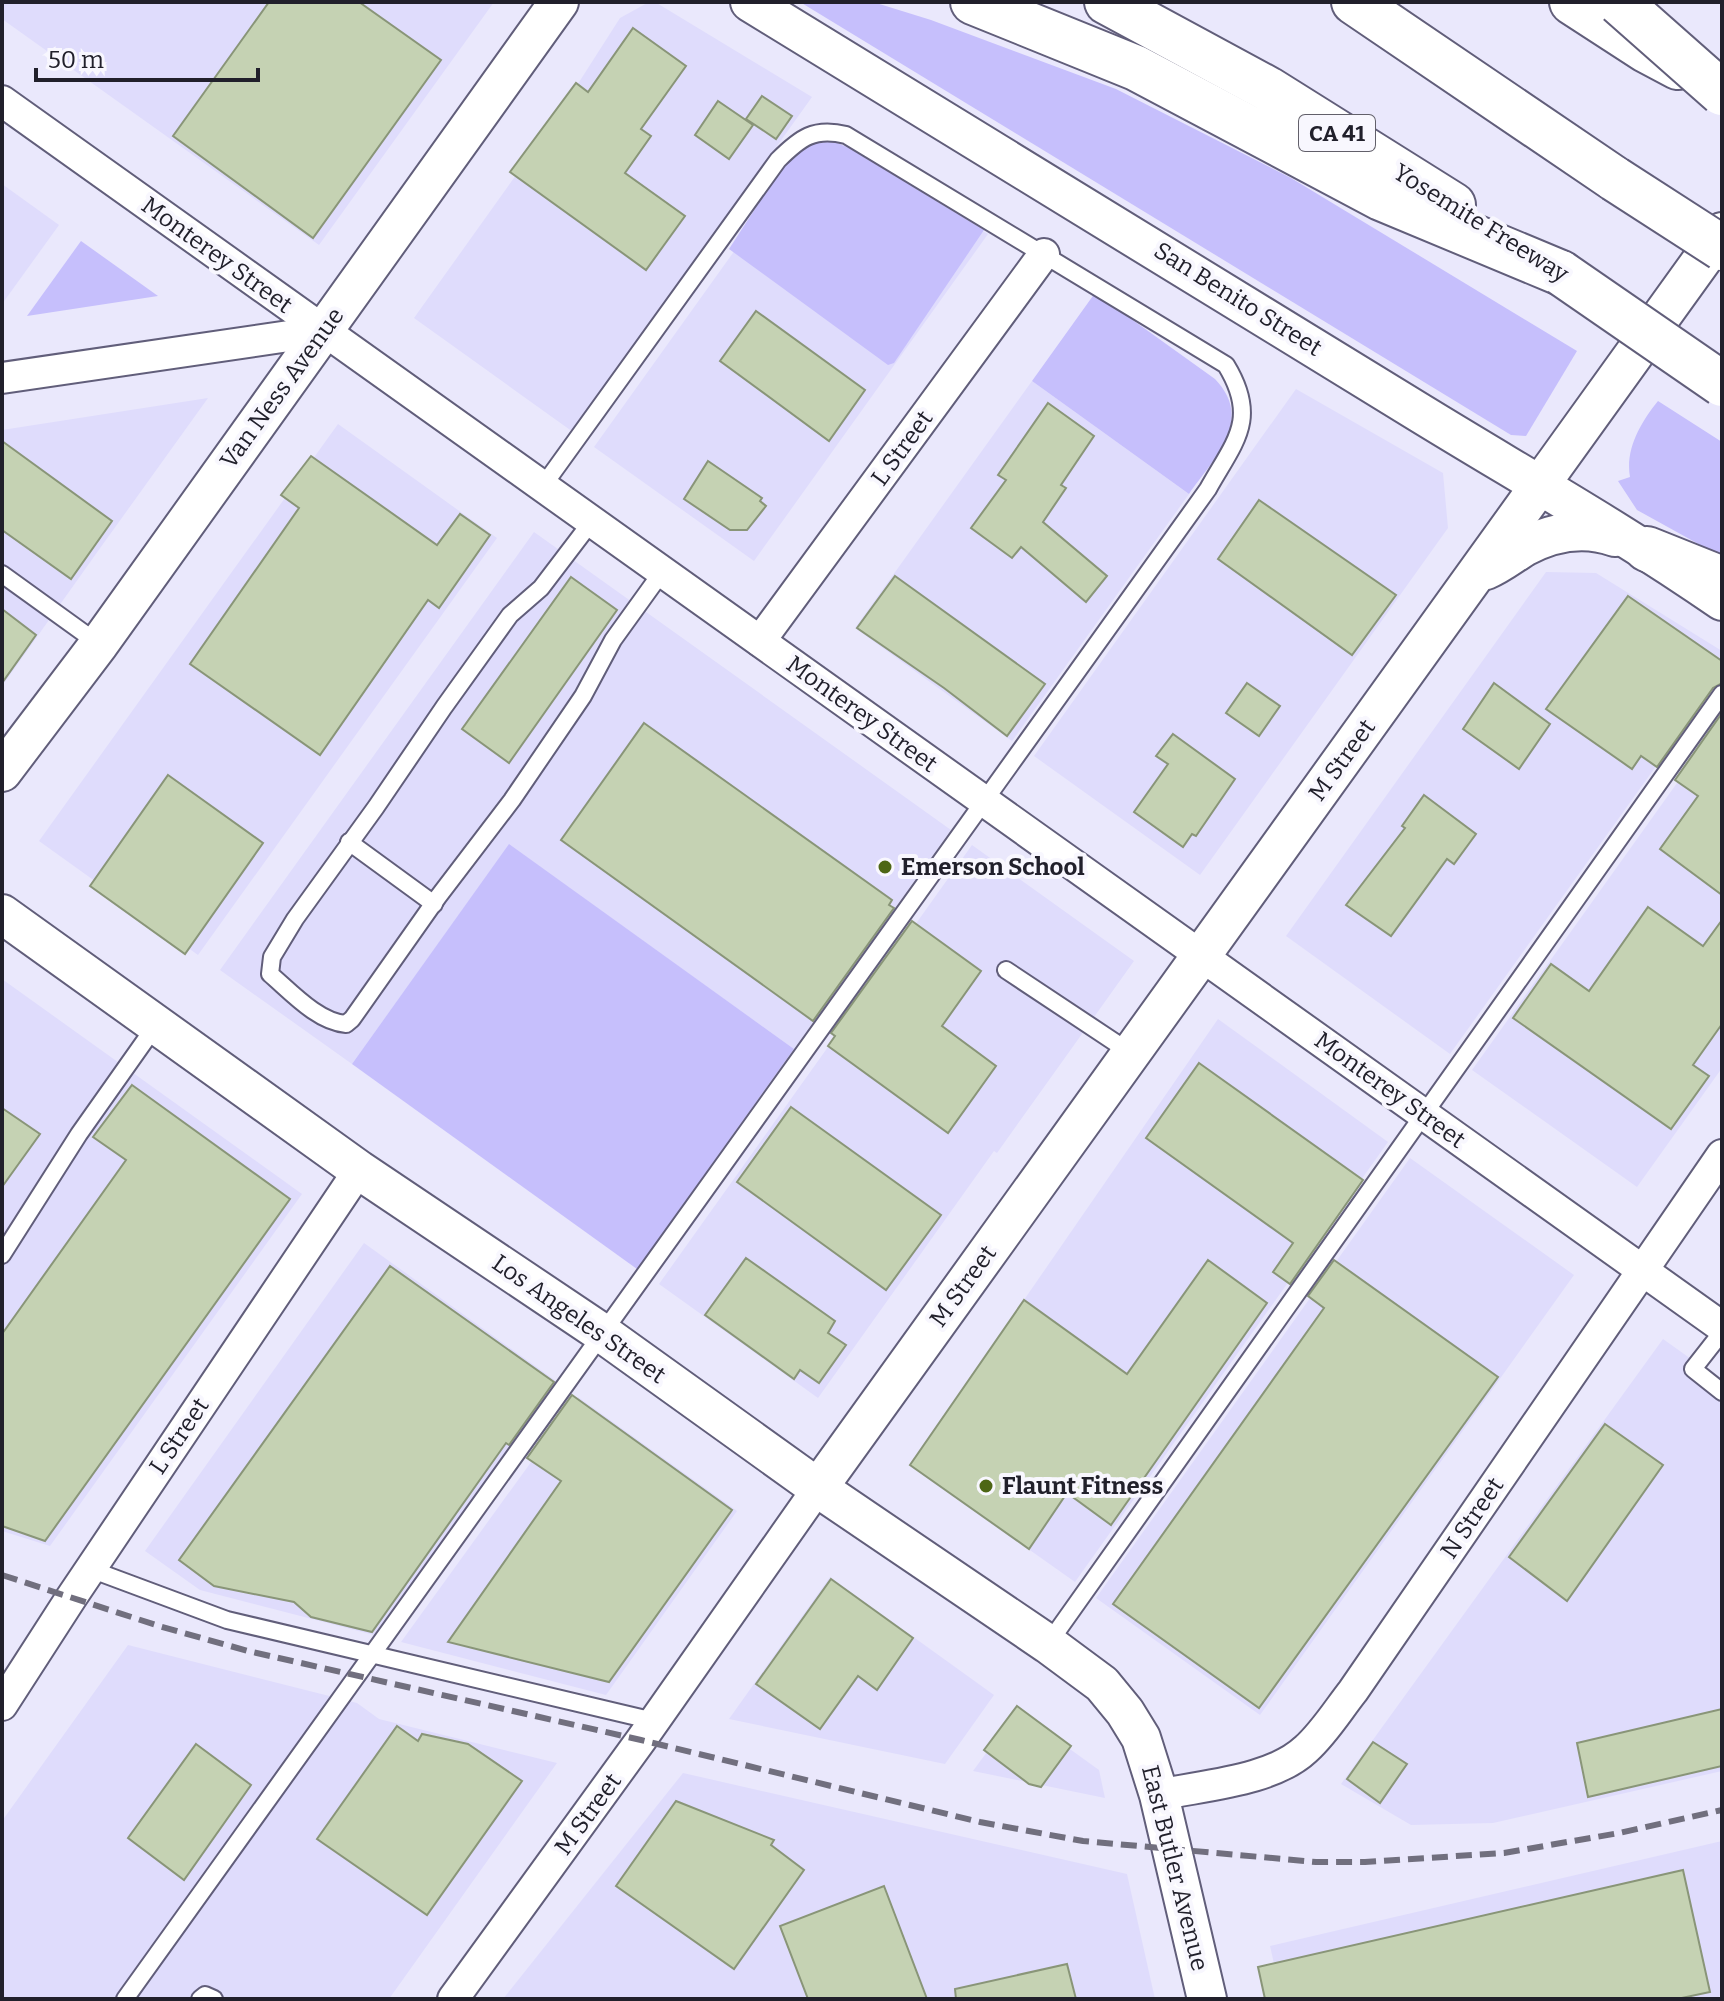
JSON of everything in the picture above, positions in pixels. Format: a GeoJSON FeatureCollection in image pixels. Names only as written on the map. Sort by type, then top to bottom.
{"type":"FeatureCollection","features":[{"type":"Feature","properties":{"kind":"highway"},"geometry":{"type":"LineString","coordinates":[[973,2],[1136,68],[1381,198],[1561,273]]}},
{"type":"Feature","properties":{"kind":"highway","name":"Yosemite Freeway"},"geometry":{"type":"LineString","coordinates":[[1107,2],[1268,89],[1561,273],[1722,384]]}},
{"type":"Feature","properties":{"kind":"highway"},"geometry":{"type":"LineString","coordinates":[[1354,2],[1722,248]]}},
{"type":"Feature","properties":{"kind":"highway"},"geometry":{"type":"LineString","coordinates":[[1572,2],[1646,50],[1686,71],[1722,81]]}},
{"type":"Feature","properties":{"kind":"highway"},"geometry":{"type":"LineString","coordinates":[[1619,2],[1722,93]]}},
{"type":"Feature","properties":{"kind":"highway"},"geometry":{"type":"LineString","coordinates":[[1647,549],[1722,579]]}},
{"type":"Feature","properties":{"kind":"street","name":"Van Ness Avenue"},"geometry":{"type":"LineString","coordinates":[[2,772],[99,644],[559,2]]}},
{"type":"Feature","properties":{"kind":"street","name":"San Benito Street"},"geometry":{"type":"LineString","coordinates":[[750,2],[1071,195],[1539,487],[1647,549],[1722,601]]}},
{"type":"Feature","properties":{"kind":"street","name":"Monterey Street"},"geometry":{"type":"LineString","coordinates":[[2,101],[1722,1330]]}},
{"type":"Feature","properties":{"kind":"street","name":"M Street"},"geometry":{"type":"LineString","coordinates":[[453,1999],[1722,232]]}},
{"type":"Feature","properties":{"kind":"street","name":"L Street"},"geometry":{"type":"LineString","coordinates":[[760,641],[1044,254]]}},
{"type":"Feature","properties":{"kind":"street"},"geometry":{"type":"LineString","coordinates":[[2,378],[323,331]]}},
{"type":"Feature","properties":{"kind":"street","name":"M Street"},"geometry":{"type":"LineString","coordinates":[[1476,574],[1497,566],[1525,547],[1554,535],[1579,530],[1601,532],[1647,549]]}},
{"type":"Feature","properties":{"kind":"street","name":"Los Angeles Street"},"geometry":{"type":"LineString","coordinates":[[2,914],[359,1170],[602,1333],[818,1488],[1048,1644],[1102,1684],[1141,1738]]}},
{"type":"Feature","properties":{"kind":"street","name":"N Street"},"geometry":{"type":"LineString","coordinates":[[1159,1795],[1257,1775],[1288,1763],[1307,1748],[1353,1691],[1722,1155]]}},
{"type":"Feature","properties":{"kind":"street","name":"L Street"},"geometry":{"type":"LineString","coordinates":[[2,1705],[17,1672],[359,1170]]}},
{"type":"Feature","properties":{"kind":"street","name":"East Butler Avenue"},"geometry":{"type":"LineString","coordinates":[[1141,1738],[1159,1795],[1207,1999]]}},
{"type":"Feature","properties":{"kind":"lane"},"geometry":{"type":"LineString","coordinates":[[125,1999],[1208,489],[1241,432],[1243,408],[1238,386],[1226,365],[846,135],[832,132],[813,134],[798,140],[778,160],[543,486]]}},
{"type":"Feature","properties":{"kind":"lane"},"geometry":{"type":"LineString","coordinates":[[592,521],[541,588],[510,615],[295,919],[272,957],[270,974],[299,999],[334,1023],[346,1024],[369,997],[512,800],[583,696],[613,640],[662,572]]}},
{"type":"Feature","properties":{"kind":"lane"},"geometry":{"type":"LineString","coordinates":[[2,574],[99,644]]}},
{"type":"Feature","properties":{"kind":"lane"},"geometry":{"type":"LineString","coordinates":[[1048,1644],[1722,694]]}},
{"type":"Feature","properties":{"kind":"lane"},"geometry":{"type":"LineString","coordinates":[[349,842],[434,904]]}},
{"type":"Feature","properties":{"kind":"lane"},"geometry":{"type":"LineString","coordinates":[[1006,970],[1131,1053]]}},
{"type":"Feature","properties":{"kind":"lane"},"geometry":{"type":"LineString","coordinates":[[2,1255],[79,1134],[156,1025]]}},
{"type":"Feature","properties":{"kind":"lane"},"geometry":{"type":"LineString","coordinates":[[1722,1330],[1693,1369],[1722,1392]]}},
{"type":"Feature","properties":{"kind":"lane"},"geometry":{"type":"LineString","coordinates":[[90,1569],[227,1620],[654,1721]]}},
{"type":"Feature","properties":{"kind":"lane"},"geometry":{"type":"LineString","coordinates":[[200,1999],[205,1995],[214,1999]]}},
{"type":"Feature","properties":{"kind":"shaded area"},"geometry":{"type":"Polygon","coordinates":[[[2,2],[494,2],[319,245],[2,19],[2,2]]]}},
{"type":"Feature","properties":{"kind":"shaded area"},"geometry":{"type":"Polygon","coordinates":[[[649,2],[655,2],[812,97],[573,432],[414,318],[551,126],[620,18],[649,2]]]}},
{"type":"Feature","properties":{"kind":"shaded area"},"geometry":{"type":"Polygon","coordinates":[[[800,2],[873,2],[931,20],[1116,89],[1291,178],[1577,351],[1526,436],[1511,435],[800,2]]]}},
{"type":"Feature","properties":{"kind":"shaded area"},"geometry":{"type":"Polygon","coordinates":[[[835,142],[849,148],[984,230],[894,363],[888,365],[729,249],[788,158],[808,143],[835,142]]]}},
{"type":"Feature","properties":{"kind":"shaded area"},"geometry":{"type":"Polygon","coordinates":[[[798,162],[858,164],[988,234],[754,561],[594,447],[798,162]]]}},
{"type":"Feature","properties":{"kind":"shaded area"},"geometry":{"type":"Polygon","coordinates":[[[2,184],[59,225],[2,304],[2,184]]]}},
{"type":"Feature","properties":{"kind":"shaded area"},"geometry":{"type":"Polygon","coordinates":[[[81,241],[158,296],[27,316],[81,241]]]}},
{"type":"Feature","properties":{"kind":"shaded area"},"geometry":{"type":"Polygon","coordinates":[[[1095,293],[1215,379],[1226,395],[1231,424],[1226,439],[1189,494],[1032,381],[1095,293]]]}},
{"type":"Feature","properties":{"kind":"shaded area"},"geometry":{"type":"Polygon","coordinates":[[[1032,381],[1189,494],[1012,741],[855,628],[1032,381]]]}},
{"type":"Feature","properties":{"kind":"shaded area"},"geometry":{"type":"Polygon","coordinates":[[[1296,389],[1443,473],[1448,528],[1200,875],[1034,756],[1296,389]]]}},
{"type":"Feature","properties":{"kind":"shaded area"},"geometry":{"type":"Polygon","coordinates":[[[208,398],[98,551],[2,686],[2,430],[208,398]]]}},
{"type":"Feature","properties":{"kind":"shaded area"},"geometry":{"type":"Polygon","coordinates":[[[1658,401],[1722,442],[1722,557],[1637,510],[1618,481],[1630,477],[1632,446],[1658,401]]]}},
{"type":"Feature","properties":{"kind":"shaded area"},"geometry":{"type":"Polygon","coordinates":[[[338,424],[497,538],[198,955],[39,841],[338,424]]]}},
{"type":"Feature","properties":{"kind":"shaded area"},"geometry":{"type":"Polygon","coordinates":[[[534,532],[951,830],[794,1049],[509,845],[352,1064],[220,970],[534,532]]]}},
{"type":"Feature","properties":{"kind":"shaded area"},"geometry":{"type":"Polygon","coordinates":[[[1546,572],[1596,573],[1722,651],[1722,674],[1450,1054],[1286,936],[1546,572]]]}},
{"type":"Feature","properties":{"kind":"shaded area"},"geometry":{"type":"Polygon","coordinates":[[[1722,720],[1722,1068],[1637,1187],[1472,1070],[1722,720]]]}},
{"type":"Feature","properties":{"kind":"shaded area"},"geometry":{"type":"Polygon","coordinates":[[[509,844],[794,1049],[637,1269],[352,1064],[509,844]]]}},
{"type":"Feature","properties":{"kind":"shaded area"},"geometry":{"type":"Polygon","coordinates":[[[972,845],[1134,961],[818,1398],[659,1284],[972,845]]]}},
{"type":"Feature","properties":{"kind":"shaded area"},"geometry":{"type":"Polygon","coordinates":[[[2,979],[302,1194],[50,1546],[2,1531],[2,979]]]}},
{"type":"Feature","properties":{"kind":"shaded area"},"geometry":{"type":"Polygon","coordinates":[[[1218,1019],[1388,1142],[1075,1582],[910,1465],[1218,1019]]]}},
{"type":"Feature","properties":{"kind":"shaded area"},"geometry":{"type":"Polygon","coordinates":[[[1410,1158],[1574,1275],[1260,1715],[1096,1598],[1410,1158]]]}},
{"type":"Feature","properties":{"kind":"shaded area"},"geometry":{"type":"Polygon","coordinates":[[[364,1243],[556,1381],[374,1635],[200,1590],[145,1551],[364,1243]]]}},
{"type":"Feature","properties":{"kind":"shaded area"},"geometry":{"type":"Polygon","coordinates":[[[1663,1339],[1722,1381],[1722,1771],[1493,1823],[1411,1825],[1341,1784],[1663,1339]]]}},
{"type":"Feature","properties":{"kind":"shaded area"},"geometry":{"type":"Polygon","coordinates":[[[578,1397],[737,1511],[606,1695],[401,1642],[578,1397]]]}},
{"type":"Feature","properties":{"kind":"shaded area"},"geometry":{"type":"Polygon","coordinates":[[[830,1577],[994,1695],[945,1764],[729,1719],[830,1577]]]}},
{"type":"Feature","properties":{"kind":"shaded area"},"geometry":{"type":"Polygon","coordinates":[[[128,1645],[357,1703],[379,1719],[557,1763],[389,1999],[2,1999],[2,1821],[128,1645]]]}},
{"type":"Feature","properties":{"kind":"shaded area"},"geometry":{"type":"Polygon","coordinates":[[[1017,1711],[1099,1770],[1105,1798],[973,1771],[1017,1711]]]}},
{"type":"Feature","properties":{"kind":"shaded area"},"geometry":{"type":"Polygon","coordinates":[[[683,1773],[1127,1874],[1155,1999],[503,1999],[683,1773]]]}},
{"type":"Feature","properties":{"kind":"shaded area"},"geometry":{"type":"Polygon","coordinates":[[[1722,1841],[1722,1993],[1717,1999],[1282,1999],[1270,1946],[1722,1841]]]}},
{"type":"Feature","properties":{"kind":"building"},"geometry":{"type":"Polygon","coordinates":[[[269,2],[359,2],[441,60],[313,238],[173,136],[269,2]]]}},
{"type":"Feature","properties":{"kind":"building"},"geometry":{"type":"Polygon","coordinates":[[[633,28],[686,66],[641,129],[651,136],[625,173],[685,216],[646,270],[510,172],[576,83],[588,92],[633,28]]]}},
{"type":"Feature","properties":{"kind":"building"},"geometry":{"type":"Polygon","coordinates":[[[762,96],[792,116],[776,139],[746,119],[762,96]]]}},
{"type":"Feature","properties":{"kind":"building"},"geometry":{"type":"Polygon","coordinates":[[[718,101],[753,125],[729,159],[695,135],[718,101]]]}},
{"type":"Feature","properties":{"kind":"building"},"geometry":{"type":"Polygon","coordinates":[[[756,311],[865,390],[829,441],[720,361],[756,311]]]}},
{"type":"Feature","properties":{"kind":"building"},"geometry":{"type":"Polygon","coordinates":[[[1048,403],[1094,436],[1061,485],[1066,488],[1043,522],[1107,576],[1086,602],[1021,547],[1012,558],[971,528],[1006,480],[998,475],[1048,403]]]}},
{"type":"Feature","properties":{"kind":"building"},"geometry":{"type":"Polygon","coordinates":[[[2,441],[112,521],[71,579],[2,530],[2,441]]]}},
{"type":"Feature","properties":{"kind":"building"},"geometry":{"type":"Polygon","coordinates":[[[311,456],[437,545],[460,514],[490,535],[439,608],[428,600],[320,755],[190,664],[299,508],[281,495],[311,456]]]}},
{"type":"Feature","properties":{"kind":"building"},"geometry":{"type":"Polygon","coordinates":[[[708,461],[762,498],[760,501],[766,506],[747,530],[730,530],[684,499],[708,461]]]}},
{"type":"Feature","properties":{"kind":"building"},"geometry":{"type":"Polygon","coordinates":[[[1259,500],[1396,595],[1352,655],[1218,559],[1259,500]]]}},
{"type":"Feature","properties":{"kind":"building"},"geometry":{"type":"Polygon","coordinates":[[[895,576],[1045,684],[1007,736],[857,628],[895,576]]]}},
{"type":"Feature","properties":{"kind":"building"},"geometry":{"type":"Polygon","coordinates":[[[571,577],[617,610],[509,763],[462,729],[571,577]]]}},
{"type":"Feature","properties":{"kind":"building"},"geometry":{"type":"Polygon","coordinates":[[[1628,596],[1722,661],[1722,683],[1713,688],[1657,767],[1641,756],[1632,769],[1546,709],[1628,596]]]}},
{"type":"Feature","properties":{"kind":"building"},"geometry":{"type":"Polygon","coordinates":[[[2,609],[36,635],[2,683],[2,609]]]}},
{"type":"Feature","properties":{"kind":"building"},"geometry":{"type":"Polygon","coordinates":[[[1247,683],[1280,706],[1259,736],[1226,713],[1247,683]]]}},
{"type":"Feature","properties":{"kind":"building"},"geometry":{"type":"Polygon","coordinates":[[[1494,683],[1550,724],[1519,769],[1463,729],[1494,683]]]}},
{"type":"Feature","properties":{"kind":"building"},"geometry":{"type":"Polygon","coordinates":[[[1722,713],[1722,895],[1660,849],[1698,796],[1675,780],[1722,713]]]}},
{"type":"Feature","properties":{"kind":"building"},"geometry":{"type":"Polygon","coordinates":[[[644,723],[892,900],[889,905],[894,908],[813,1021],[561,840],[644,723]]]}},
{"type":"Feature","properties":{"kind":"building"},"geometry":{"type":"Polygon","coordinates":[[[1173,734],[1235,779],[1196,836],[1192,834],[1183,847],[1134,812],[1168,764],[1156,756],[1173,734]]]}},
{"type":"Feature","properties":{"kind":"building"},"geometry":{"type":"Polygon","coordinates":[[[168,775],[263,843],[185,954],[90,886],[168,775]]]}},
{"type":"Feature","properties":{"kind":"building"},"geometry":{"type":"Polygon","coordinates":[[[1424,795],[1476,834],[1454,864],[1447,859],[1391,936],[1346,905],[1405,828],[1402,826],[1424,795]]]}},
{"type":"Feature","properties":{"kind":"building"},"geometry":{"type":"Polygon","coordinates":[[[1648,907],[1703,946],[1722,920],[1722,1024],[1693,1065],[1709,1076],[1671,1129],[1513,1018],[1551,964],[1589,991],[1648,907]]]}},
{"type":"Feature","properties":{"kind":"building"},"geometry":{"type":"Polygon","coordinates":[[[912,921],[981,971],[942,1026],[996,1066],[948,1133],[828,1046],[835,1036],[831,1033],[912,921]]]}},
{"type":"Feature","properties":{"kind":"building"},"geometry":{"type":"Polygon","coordinates":[[[1199,1063],[1363,1180],[1290,1284],[1273,1272],[1293,1243],[1146,1138],[1199,1063]]]}},
{"type":"Feature","properties":{"kind":"building"},"geometry":{"type":"Polygon","coordinates":[[[132,1085],[290,1199],[45,1541],[2,1526],[2,1334],[126,1160],[93,1137],[132,1085]]]}},
{"type":"Feature","properties":{"kind":"building"},"geometry":{"type":"Polygon","coordinates":[[[791,1107],[941,1215],[886,1290],[737,1182],[791,1107]]]}},
{"type":"Feature","properties":{"kind":"building"},"geometry":{"type":"Polygon","coordinates":[[[2,1108],[40,1134],[2,1187],[2,1108]]]}},
{"type":"Feature","properties":{"kind":"building"},"geometry":{"type":"Polygon","coordinates":[[[746,1258],[835,1321],[828,1333],[846,1345],[819,1383],[800,1370],[794,1379],[705,1315],[746,1258]]]}},
{"type":"Feature","properties":{"kind":"building"},"geometry":{"type":"Polygon","coordinates":[[[1208,1260],[1267,1303],[1111,1525],[1067,1493],[1029,1549],[910,1465],[1024,1300],[1127,1374],[1208,1260]]]}},
{"type":"Feature","properties":{"kind":"building"},"geometry":{"type":"Polygon","coordinates":[[[1334,1260],[1498,1377],[1259,1708],[1113,1604],[1324,1308],[1308,1296],[1334,1260]]]}},
{"type":"Feature","properties":{"kind":"building"},"geometry":{"type":"Polygon","coordinates":[[[390,1266],[554,1382],[509,1445],[506,1443],[372,1632],[311,1617],[294,1602],[214,1586],[179,1560],[390,1266]]]}},
{"type":"Feature","properties":{"kind":"building"},"geometry":{"type":"Polygon","coordinates":[[[572,1395],[732,1510],[609,1682],[448,1642],[561,1481],[527,1458],[572,1395]]]}},
{"type":"Feature","properties":{"kind":"building"},"geometry":{"type":"Polygon","coordinates":[[[1605,1424],[1663,1465],[1567,1601],[1509,1557],[1605,1424]]]}},
{"type":"Feature","properties":{"kind":"building"},"geometry":{"type":"Polygon","coordinates":[[[831,1579],[913,1638],[877,1690],[858,1676],[820,1729],[756,1684],[831,1579]]]}},
{"type":"Feature","properties":{"kind":"building"},"geometry":{"type":"Polygon","coordinates":[[[1017,1706],[1071,1746],[1041,1787],[1029,1784],[984,1750],[1017,1706]]]}},
{"type":"Feature","properties":{"kind":"building"},"geometry":{"type":"Polygon","coordinates":[[[1722,1709],[1722,1766],[1588,1797],[1577,1743],[1722,1709]]]}},
{"type":"Feature","properties":{"kind":"building"},"geometry":{"type":"Polygon","coordinates":[[[397,1726],[418,1741],[422,1734],[468,1744],[522,1781],[427,1915],[317,1839],[397,1726]]]}},
{"type":"Feature","properties":{"kind":"building"},"geometry":{"type":"Polygon","coordinates":[[[1373,1742],[1407,1764],[1380,1803],[1347,1779],[1373,1742]]]}},
{"type":"Feature","properties":{"kind":"building"},"geometry":{"type":"Polygon","coordinates":[[[196,1744],[251,1785],[184,1880],[128,1838],[196,1744]]]}},
{"type":"Feature","properties":{"kind":"building"},"geometry":{"type":"Polygon","coordinates":[[[676,1801],[774,1840],[771,1845],[804,1870],[734,1969],[616,1886],[676,1801]]]}},
{"type":"Feature","properties":{"kind":"building"},"geometry":{"type":"Polygon","coordinates":[[[1683,1870],[1710,1992],[1677,1999],[1265,1999],[1258,1967],[1683,1870]]]}},
{"type":"Feature","properties":{"kind":"building"},"geometry":{"type":"Polygon","coordinates":[[[884,1886],[927,1999],[808,1999],[780,1926],[884,1886]]]}},
{"type":"Feature","properties":{"kind":"building"},"geometry":{"type":"Polygon","coordinates":[[[1067,1964],[1076,1999],[956,1999],[955,1989],[1067,1964]]]}},
{"type":"Feature","properties":{"kind":"railway"},"geometry":{"type":"LineString","coordinates":[[2,1575],[248,1651],[641,1740],[980,1822],[1083,1841],[1316,1862],[1365,1862],[1504,1853],[1619,1833],[1722,1810]]}},
{"type":"Feature","properties":{"kind":"place","name":"Emerson School"},"geometry":{"type":"Point","coordinates":[885,867]}},
{"type":"Feature","properties":{"kind":"place","name":"Flaunt Fitness"},"geometry":{"type":"Point","coordinates":[986,1486]}}]}
